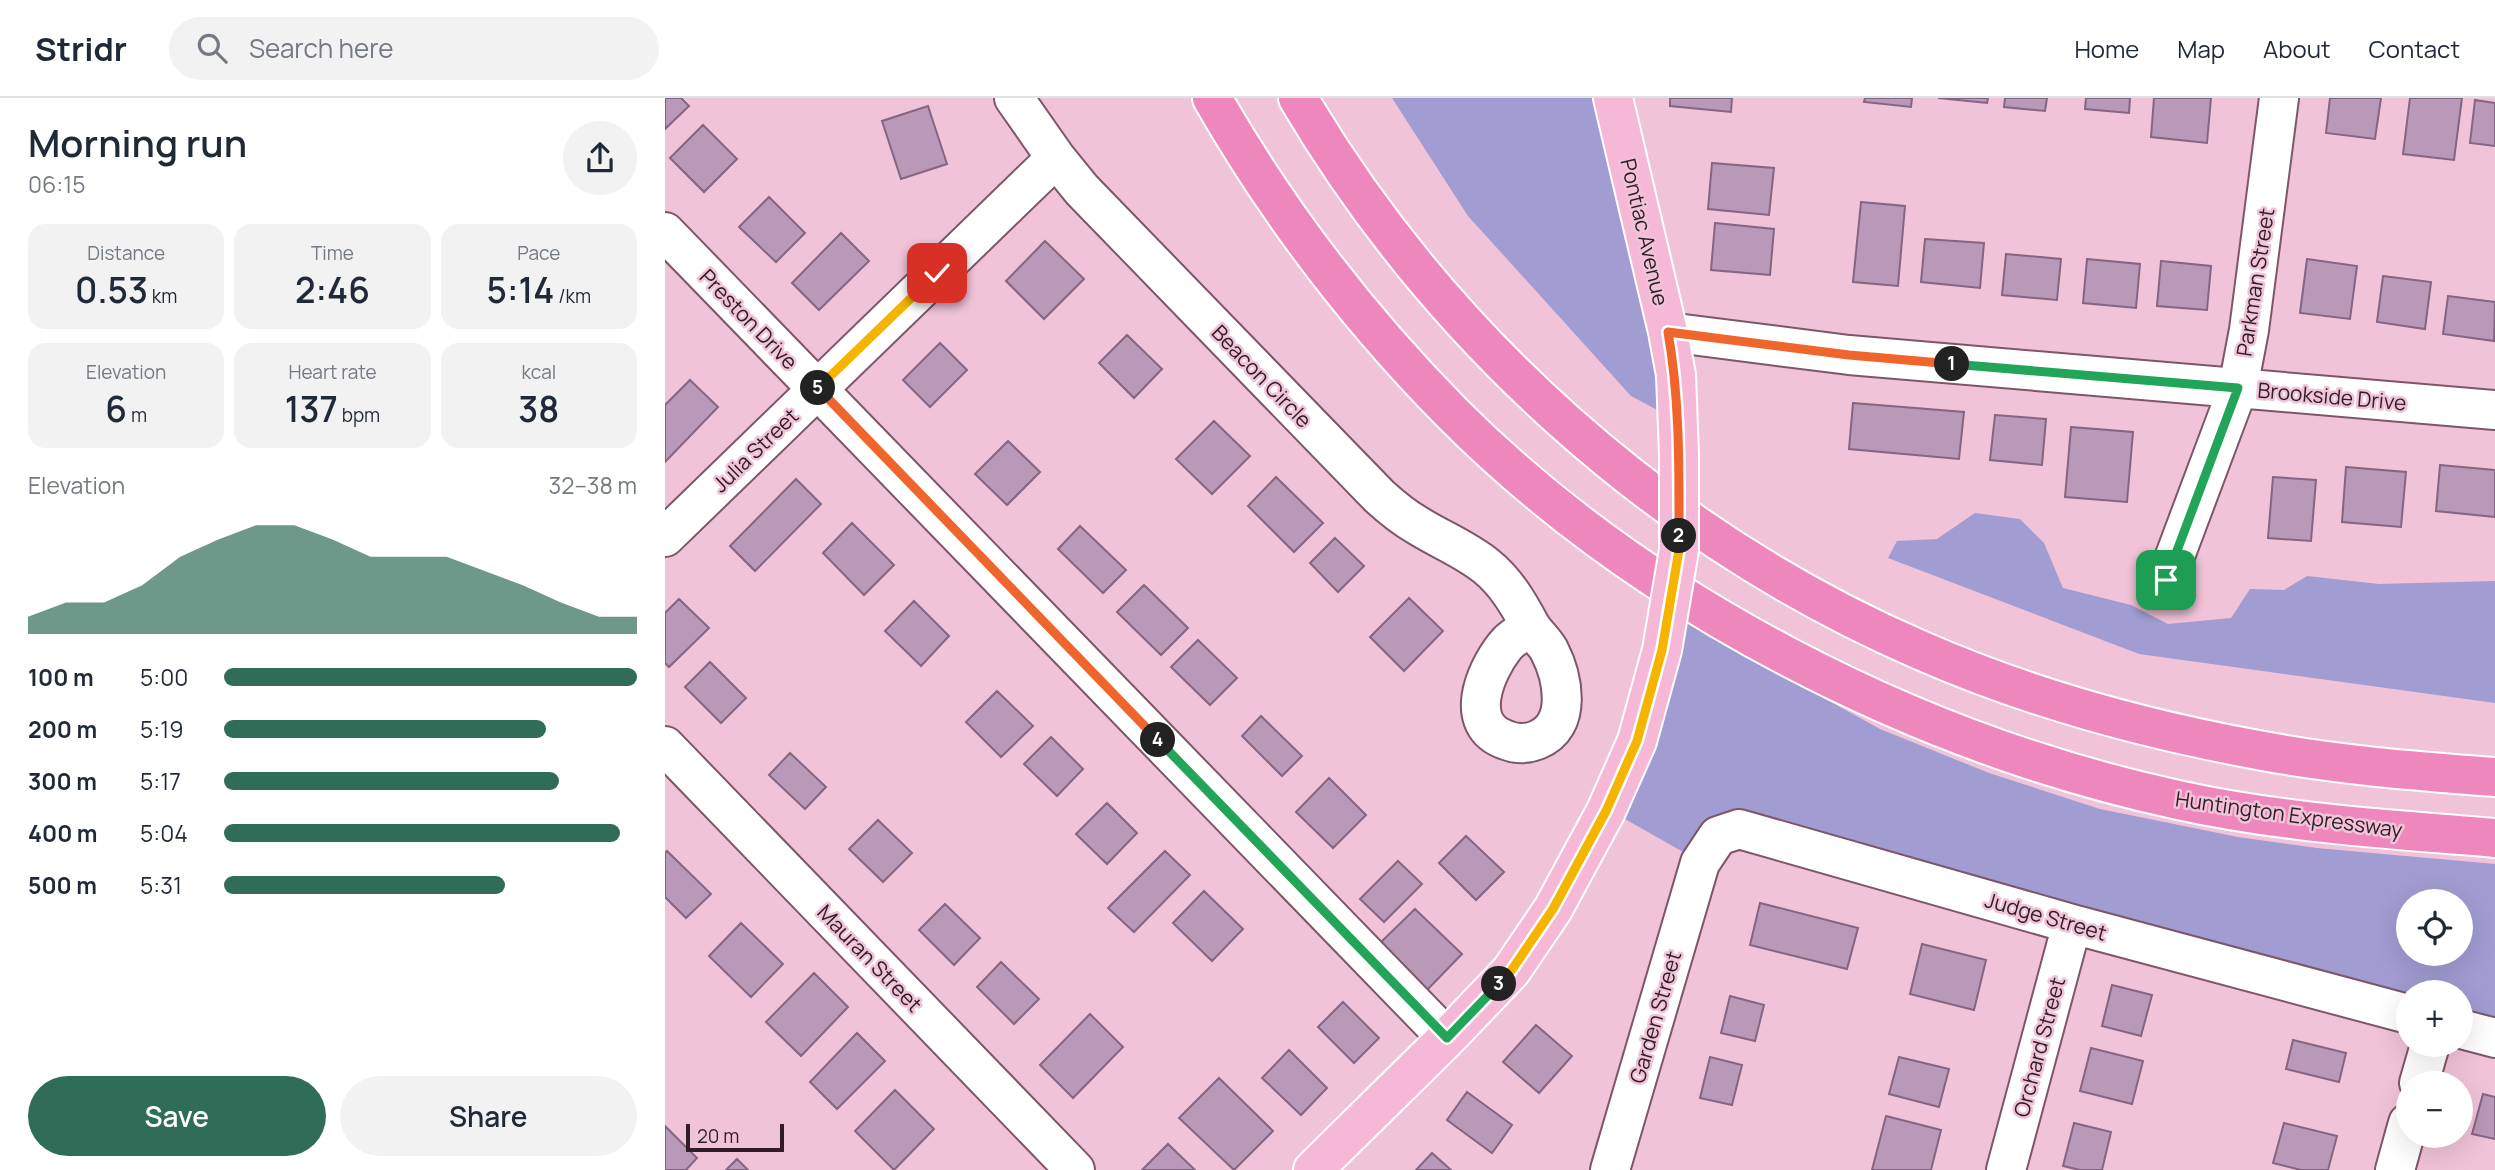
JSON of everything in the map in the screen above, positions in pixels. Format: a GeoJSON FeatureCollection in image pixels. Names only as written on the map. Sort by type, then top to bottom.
{"type":"FeatureCollection","features":[{"type":"Feature","properties":{"kind":"highway","name":"Huntington Expressway"},"geometry":{"type":"LineString","coordinates":[[1210,98],[1296,229],[1336,282],[1387,343],[1454,415],[1506,463],[1588,530],[1738,629],[1814,670],[1899,710],[1955,734],[2069,772],[2182,801],[2267,816],[2495,838]]}},
{"type":"Feature","properties":{"kind":"highway"},"geometry":{"type":"LineString","coordinates":[[1298,98],[1373,212],[1411,260],[1446,303],[1529,389],[1573,429],[1664,502],[1812,597],[1919,650],[1972,672],[2109,716],[2260,751],[2375,766],[2495,777]]}},
{"type":"Feature","properties":{"kind":"highway"},"geometry":{"type":"LineString","coordinates":[[2362,826],[2495,850]]}},
{"type":"Feature","properties":{"kind":"main road","name":"Pontiac Avenue"},"geometry":{"type":"LineString","coordinates":[[1313,1170],[1511,971],[1553,909],[1606,811],[1637,741],[1662,650],[1679,550],[1679,455],[1676,375],[1613,98]]}},
{"type":"Feature","properties":{"kind":"street","name":"Beacon Circle"},"geometry":{"type":"LineString","coordinates":[[1014,98],[1056,158],[1097,206],[1379,496],[1404,517],[1485,565],[1508,588],[1531,628]]}},
{"type":"Feature","properties":{"kind":"street","name":"Parkman Street"},"geometry":{"type":"LineString","coordinates":[[2166,580],[2238,388],[2249,330],[2279,98]]}},
{"type":"Feature","properties":{"kind":"street","name":"Julia Street"},"geometry":{"type":"LineString","coordinates":[[665,537],[1056,158]]}},
{"type":"Feature","properties":{"kind":"street","name":"Preston Drive"},"geometry":{"type":"LineString","coordinates":[[665,232],[1447,1038]]}},
{"type":"Feature","properties":{"kind":"street","name":"Brookside Drive"},"geometry":{"type":"LineString","coordinates":[[1668,332],[1849,355],[2495,410]]}},
{"type":"Feature","properties":{"kind":"street","name":"Mauran Street"},"geometry":{"type":"LineString","coordinates":[[665,746],[1075,1170]]}},
{"type":"Feature","properties":{"kind":"street","name":"Judge Street"},"geometry":{"type":"LineString","coordinates":[[1700,863],[1718,836],[1739,829],[2072,924],[2396,1011]]}},
{"type":"Feature","properties":{"kind":"street","name":"Garden Street"},"geometry":{"type":"LineString","coordinates":[[1610,1170],[1700,863]]}},
{"type":"Feature","properties":{"kind":"street","name":"Orchard Street"},"geometry":{"type":"LineString","coordinates":[[2006,1170],[2072,924]]}},
{"type":"Feature","properties":{"kind":"street"},"geometry":{"type":"LineString","coordinates":[[2473,1032],[2495,1038]]}},
{"type":"Feature","properties":{"kind":"street"},"geometry":{"type":"LineString","coordinates":[[2395,1170],[2401,1148]]}},
{"type":"Feature","properties":{"kind":"shaded area"},"geometry":{"type":"Polygon","coordinates":[[[1392,98],[1616,98],[1682,423],[1631,396],[1468,216],[1392,98]]]}},
{"type":"Feature","properties":{"kind":"shaded area"},"geometry":{"type":"Polygon","coordinates":[[[1975,513],[2020,519],[2044,543],[2063,588],[2131,605],[2168,624],[2231,618],[2250,589],[2284,590],[2307,576],[2379,584],[2495,581],[2495,703],[2139,654],[1888,558],[1897,541],[1937,539],[1975,513]]]}},
{"type":"Feature","properties":{"kind":"shaded area"},"geometry":{"type":"Polygon","coordinates":[[[1686,622],[1880,729],[1989,773],[2100,809],[2238,837],[2317,848],[2495,864],[2495,1035],[2473,1029],[2473,980],[2396,980],[2396,1010],[1732,835],[1699,861],[1618,815],[1686,622]]]}},
{"type":"Feature","properties":{"kind":"building"},"geometry":{"type":"Polygon","coordinates":[[[665,98],[681,98],[689,106],[665,129],[665,98]]]}},
{"type":"Feature","properties":{"kind":"building"},"geometry":{"type":"Polygon","coordinates":[[[1670,98],[1732,98],[1731,112],[1670,106],[1670,98]]]}},
{"type":"Feature","properties":{"kind":"building"},"geometry":{"type":"Polygon","coordinates":[[[1865,98],[1912,98],[1911,107],[1864,102],[1865,98]]]}},
{"type":"Feature","properties":{"kind":"building"},"geometry":{"type":"Polygon","coordinates":[[[1938,98],[1988,98],[1987,103],[1938,98]]]}},
{"type":"Feature","properties":{"kind":"building"},"geometry":{"type":"Polygon","coordinates":[[[2005,98],[2047,98],[2045,111],[2004,107],[2005,98]]]}},
{"type":"Feature","properties":{"kind":"building"},"geometry":{"type":"Polygon","coordinates":[[[2086,98],[2130,98],[2129,113],[2085,109],[2086,98]]]}},
{"type":"Feature","properties":{"kind":"building"},"geometry":{"type":"Polygon","coordinates":[[[2154,98],[2211,98],[2207,143],[2151,137],[2154,98]]]}},
{"type":"Feature","properties":{"kind":"building"},"geometry":{"type":"Polygon","coordinates":[[[2330,98],[2381,98],[2375,139],[2326,133],[2330,98]]]}},
{"type":"Feature","properties":{"kind":"building"},"geometry":{"type":"Polygon","coordinates":[[[2410,98],[2462,98],[2454,160],[2403,154],[2410,98]]]}},
{"type":"Feature","properties":{"kind":"building"},"geometry":{"type":"Polygon","coordinates":[[[2475,100],[2495,103],[2495,146],[2470,143],[2475,100]]]}},
{"type":"Feature","properties":{"kind":"building"},"geometry":{"type":"Polygon","coordinates":[[[928,106],[947,164],[901,179],[882,121],[928,106]]]}},
{"type":"Feature","properties":{"kind":"building"},"geometry":{"type":"Polygon","coordinates":[[[703,125],[737,159],[704,192],[670,158],[703,125]]]}},
{"type":"Feature","properties":{"kind":"building"},"geometry":{"type":"Polygon","coordinates":[[[1712,163],[1774,168],[1769,215],[1708,209],[1712,163]]]}},
{"type":"Feature","properties":{"kind":"building"},"geometry":{"type":"Polygon","coordinates":[[[769,197],[805,233],[776,262],[739,227],[769,197]]]}},
{"type":"Feature","properties":{"kind":"building"},"geometry":{"type":"Polygon","coordinates":[[[1861,202],[1905,206],[1898,286],[1853,282],[1861,202]]]}},
{"type":"Feature","properties":{"kind":"building"},"geometry":{"type":"Polygon","coordinates":[[[1715,223],[1774,229],[1770,275],[1711,270],[1715,223]]]}},
{"type":"Feature","properties":{"kind":"building"},"geometry":{"type":"Polygon","coordinates":[[[841,233],[869,261],[819,310],[792,283],[841,233]]]}},
{"type":"Feature","properties":{"kind":"building"},"geometry":{"type":"Polygon","coordinates":[[[1925,239],[1984,243],[1980,288],[1921,282],[1925,239]]]}},
{"type":"Feature","properties":{"kind":"building"},"geometry":{"type":"Polygon","coordinates":[[[1045,241],[1084,279],[1044,319],[1006,281],[1045,241]]]}},
{"type":"Feature","properties":{"kind":"building"},"geometry":{"type":"Polygon","coordinates":[[[2006,254],[2061,259],[2057,300],[2002,295],[2006,254]]]}},
{"type":"Feature","properties":{"kind":"building"},"geometry":{"type":"Polygon","coordinates":[[[2087,259],[2140,264],[2136,308],[2083,303],[2087,259]]]}},
{"type":"Feature","properties":{"kind":"building"},"geometry":{"type":"Polygon","coordinates":[[[2307,259],[2357,266],[2350,319],[2300,313],[2307,259]]]}},
{"type":"Feature","properties":{"kind":"building"},"geometry":{"type":"Polygon","coordinates":[[[2161,261],[2211,266],[2207,310],[2157,306],[2161,261]]]}},
{"type":"Feature","properties":{"kind":"building"},"geometry":{"type":"Polygon","coordinates":[[[2383,276],[2431,282],[2425,329],[2377,322],[2383,276]]]}},
{"type":"Feature","properties":{"kind":"building"},"geometry":{"type":"Polygon","coordinates":[[[2448,296],[2495,302],[2494,341],[2443,334],[2448,296]]]}},
{"type":"Feature","properties":{"kind":"building"},"geometry":{"type":"Polygon","coordinates":[[[1127,335],[1162,369],[1134,398],[1099,363],[1127,335]]]}},
{"type":"Feature","properties":{"kind":"building"},"geometry":{"type":"Polygon","coordinates":[[[940,343],[967,370],[930,407],[903,380],[940,343]]]}},
{"type":"Feature","properties":{"kind":"building"},"geometry":{"type":"Polygon","coordinates":[[[690,380],[718,407],[665,462],[665,405],[690,380]]]}},
{"type":"Feature","properties":{"kind":"building"},"geometry":{"type":"Polygon","coordinates":[[[1853,403],[1964,412],[1959,459],[1849,449],[1853,403]]]}},
{"type":"Feature","properties":{"kind":"building"},"geometry":{"type":"Polygon","coordinates":[[[1995,415],[2046,419],[2042,465],[1990,460],[1995,415]]]}},
{"type":"Feature","properties":{"kind":"building"},"geometry":{"type":"Polygon","coordinates":[[[1214,421],[1250,456],[1212,494],[1176,459],[1214,421]]]}},
{"type":"Feature","properties":{"kind":"building"},"geometry":{"type":"Polygon","coordinates":[[[2071,427],[2133,432],[2127,502],[2065,497],[2071,427]]]}},
{"type":"Feature","properties":{"kind":"building"},"geometry":{"type":"Polygon","coordinates":[[[1008,441],[1040,472],[1007,505],[975,474],[1008,441]]]}},
{"type":"Feature","properties":{"kind":"building"},"geometry":{"type":"Polygon","coordinates":[[[2440,465],[2495,470],[2495,517],[2436,511],[2440,465]]]}},
{"type":"Feature","properties":{"kind":"building"},"geometry":{"type":"Polygon","coordinates":[[[2346,467],[2406,472],[2401,527],[2342,522],[2346,467]]]}},
{"type":"Feature","properties":{"kind":"building"},"geometry":{"type":"Polygon","coordinates":[[[1276,477],[1323,523],[1294,552],[1248,506],[1276,477]]]}},
{"type":"Feature","properties":{"kind":"building"},"geometry":{"type":"Polygon","coordinates":[[[2273,477],[2316,480],[2311,541],[2268,538],[2273,477]]]}},
{"type":"Feature","properties":{"kind":"building"},"geometry":{"type":"Polygon","coordinates":[[[796,479],[821,504],[755,571],[730,546],[796,479]]]}},
{"type":"Feature","properties":{"kind":"building"},"geometry":{"type":"Polygon","coordinates":[[[852,523],[894,565],[864,595],[823,553],[852,523]]]}},
{"type":"Feature","properties":{"kind":"building"},"geometry":{"type":"Polygon","coordinates":[[[1080,526],[1126,570],[1103,593],[1058,549],[1080,526]]]}},
{"type":"Feature","properties":{"kind":"building"},"geometry":{"type":"Polygon","coordinates":[[[1335,538],[1364,566],[1338,592],[1310,563],[1335,538]]]}},
{"type":"Feature","properties":{"kind":"building"},"geometry":{"type":"Polygon","coordinates":[[[1144,585],[1188,628],[1161,655],[1117,612],[1144,585]]]}},
{"type":"Feature","properties":{"kind":"building"},"geometry":{"type":"Polygon","coordinates":[[[1409,598],[1443,631],[1404,671],[1370,637],[1409,598]]]}},
{"type":"Feature","properties":{"kind":"building"},"geometry":{"type":"Polygon","coordinates":[[[679,599],[709,628],[669,667],[665,663],[665,613],[679,599]]]}},
{"type":"Feature","properties":{"kind":"building"},"geometry":{"type":"Polygon","coordinates":[[[914,601],[949,636],[921,666],[885,631],[914,601]]]}},
{"type":"Feature","properties":{"kind":"building"},"geometry":{"type":"Polygon","coordinates":[[[1198,640],[1237,678],[1210,705],[1171,667],[1198,640]]]}},
{"type":"Feature","properties":{"kind":"building"},"geometry":{"type":"Polygon","coordinates":[[[710,662],[746,698],[721,723],[685,687],[710,662]]]}},
{"type":"Feature","properties":{"kind":"building"},"geometry":{"type":"Polygon","coordinates":[[[997,691],[1033,726],[1001,757],[966,722],[997,691]]]}},
{"type":"Feature","properties":{"kind":"building"},"geometry":{"type":"Polygon","coordinates":[[[1261,716],[1302,756],[1282,776],[1242,736],[1261,716]]]}},
{"type":"Feature","properties":{"kind":"building"},"geometry":{"type":"Polygon","coordinates":[[[1051,737],[1083,769],[1057,796],[1024,764],[1051,737]]]}},
{"type":"Feature","properties":{"kind":"building"},"geometry":{"type":"Polygon","coordinates":[[[790,753],[826,787],[805,809],[769,775],[790,753]]]}},
{"type":"Feature","properties":{"kind":"building"},"geometry":{"type":"Polygon","coordinates":[[[1329,778],[1366,815],[1333,848],[1296,812],[1329,778]]]}},
{"type":"Feature","properties":{"kind":"building"},"geometry":{"type":"Polygon","coordinates":[[[1107,803],[1137,833],[1107,864],[1076,834],[1107,803]]]}},
{"type":"Feature","properties":{"kind":"building"},"geometry":{"type":"Polygon","coordinates":[[[878,820],[912,853],[883,882],[849,849],[878,820]]]}},
{"type":"Feature","properties":{"kind":"building"},"geometry":{"type":"Polygon","coordinates":[[[1466,836],[1504,872],[1476,900],[1439,863],[1466,836]]]}},
{"type":"Feature","properties":{"kind":"building"},"geometry":{"type":"Polygon","coordinates":[[[667,851],[711,894],[686,918],[665,897],[667,851]]]}},
{"type":"Feature","properties":{"kind":"building"},"geometry":{"type":"Polygon","coordinates":[[[1165,851],[1190,875],[1134,932],[1108,908],[1165,851]]]}},
{"type":"Feature","properties":{"kind":"building"},"geometry":{"type":"Polygon","coordinates":[[[1398,861],[1422,884],[1384,922],[1360,899],[1398,861]]]}},
{"type":"Feature","properties":{"kind":"building"},"geometry":{"type":"Polygon","coordinates":[[[1204,891],[1243,929],[1212,961],[1173,923],[1204,891]]]}},
{"type":"Feature","properties":{"kind":"building"},"geometry":{"type":"Polygon","coordinates":[[[1760,903],[1858,928],[1847,969],[1750,945],[1760,903]]]}},
{"type":"Feature","properties":{"kind":"building"},"geometry":{"type":"Polygon","coordinates":[[[945,904],[980,938],[954,965],[919,930],[945,904]]]}},
{"type":"Feature","properties":{"kind":"building"},"geometry":{"type":"Polygon","coordinates":[[[1415,909],[1462,954],[1427,990],[1380,943],[1415,909]]]}},
{"type":"Feature","properties":{"kind":"building"},"geometry":{"type":"Polygon","coordinates":[[[741,923],[783,964],[751,997],[709,956],[741,923]]]}},
{"type":"Feature","properties":{"kind":"building"},"geometry":{"type":"Polygon","coordinates":[[[1922,944],[1986,960],[1974,1010],[1910,994],[1922,944]]]}},
{"type":"Feature","properties":{"kind":"building"},"geometry":{"type":"Polygon","coordinates":[[[1001,962],[1039,999],[1014,1024],[977,987],[1001,962]]]}},
{"type":"Feature","properties":{"kind":"building"},"geometry":{"type":"Polygon","coordinates":[[[814,973],[848,1007],[801,1056],[766,1022],[814,973]]]}},
{"type":"Feature","properties":{"kind":"building"},"geometry":{"type":"Polygon","coordinates":[[[2112,985],[2152,995],[2141,1036],[2102,1026],[2112,985]]]}},
{"type":"Feature","properties":{"kind":"building"},"geometry":{"type":"Polygon","coordinates":[[[1730,996],[1764,1005],[1755,1041],[1721,1033],[1730,996]]]}},
{"type":"Feature","properties":{"kind":"building"},"geometry":{"type":"Polygon","coordinates":[[[1343,1002],[1379,1038],[1354,1063],[1318,1027],[1343,1002]]]}},
{"type":"Feature","properties":{"kind":"building"},"geometry":{"type":"Polygon","coordinates":[[[1090,1014],[1123,1047],[1073,1098],[1040,1065],[1090,1014]]]}},
{"type":"Feature","properties":{"kind":"building"},"geometry":{"type":"Polygon","coordinates":[[[1536,1025],[1572,1056],[1539,1093],[1503,1062],[1536,1025]]]}},
{"type":"Feature","properties":{"kind":"building"},"geometry":{"type":"Polygon","coordinates":[[[857,1033],[885,1061],[837,1109],[810,1082],[857,1033]]]}},
{"type":"Feature","properties":{"kind":"building"},"geometry":{"type":"Polygon","coordinates":[[[2293,1040],[2346,1053],[2339,1082],[2286,1069],[2293,1040]]]}},
{"type":"Feature","properties":{"kind":"building"},"geometry":{"type":"Polygon","coordinates":[[[2091,1048],[2143,1061],[2132,1104],[2080,1091],[2091,1048]]]}},
{"type":"Feature","properties":{"kind":"building"},"geometry":{"type":"Polygon","coordinates":[[[1289,1050],[1327,1088],[1301,1115],[1262,1078],[1289,1050]]]}},
{"type":"Feature","properties":{"kind":"building"},"geometry":{"type":"Polygon","coordinates":[[[1710,1057],[1742,1065],[1732,1105],[1700,1098],[1710,1057]]]}},
{"type":"Feature","properties":{"kind":"building"},"geometry":{"type":"Polygon","coordinates":[[[1899,1057],[1949,1069],[1939,1107],[1889,1094],[1899,1057]]]}},
{"type":"Feature","properties":{"kind":"building"},"geometry":{"type":"Polygon","coordinates":[[[1219,1078],[1273,1131],[1234,1170],[1179,1118],[1219,1078]]]}},
{"type":"Feature","properties":{"kind":"building"},"geometry":{"type":"Polygon","coordinates":[[[895,1090],[934,1129],[894,1170],[855,1131],[895,1090]]]}},
{"type":"Feature","properties":{"kind":"building"},"geometry":{"type":"Polygon","coordinates":[[[1467,1092],[1512,1125],[1492,1153],[1447,1120],[1467,1092]]]}},
{"type":"Feature","properties":{"kind":"building"},"geometry":{"type":"Polygon","coordinates":[[[2483,1094],[2495,1097],[2495,1139],[2473,1134],[2483,1094]]]}},
{"type":"Feature","properties":{"kind":"building"},"geometry":{"type":"Polygon","coordinates":[[[1886,1116],[1941,1130],[1931,1170],[1872,1170],[1886,1116]]]}},
{"type":"Feature","properties":{"kind":"building"},"geometry":{"type":"Polygon","coordinates":[[[2074,1123],[2111,1132],[2102,1170],[2080,1170],[2063,1166],[2074,1123]]]}},
{"type":"Feature","properties":{"kind":"building"},"geometry":{"type":"Polygon","coordinates":[[[2284,1123],[2337,1136],[2328,1170],[2301,1170],[2273,1163],[2284,1123]]]}},
{"type":"Feature","properties":{"kind":"building"},"geometry":{"type":"Polygon","coordinates":[[[665,1126],[697,1158],[686,1170],[665,1170],[665,1126]]]}},
{"type":"Feature","properties":{"kind":"building"},"geometry":{"type":"Polygon","coordinates":[[[1168,1144],[1195,1170],[1142,1170],[1168,1144]]]}},
{"type":"Feature","properties":{"kind":"building"},"geometry":{"type":"Polygon","coordinates":[[[1432,1153],[1451,1170],[1416,1170],[1432,1153]]]}},
{"type":"Feature","properties":{"kind":"building"},"geometry":{"type":"Polygon","coordinates":[[[737,1159],[748,1170],[726,1170],[737,1159]]]}},
{"type":"Feature","properties":{"kind":"route"},"geometry":{"type":"LineString","coordinates":[[937,273],[817,389],[1447,1038],[1511,971],[1553,909],[1606,811],[1637,741],[1662,650],[1679,550],[1676,375],[1668,332],[1849,355],[2238,388],[2166,580]]}}]}
